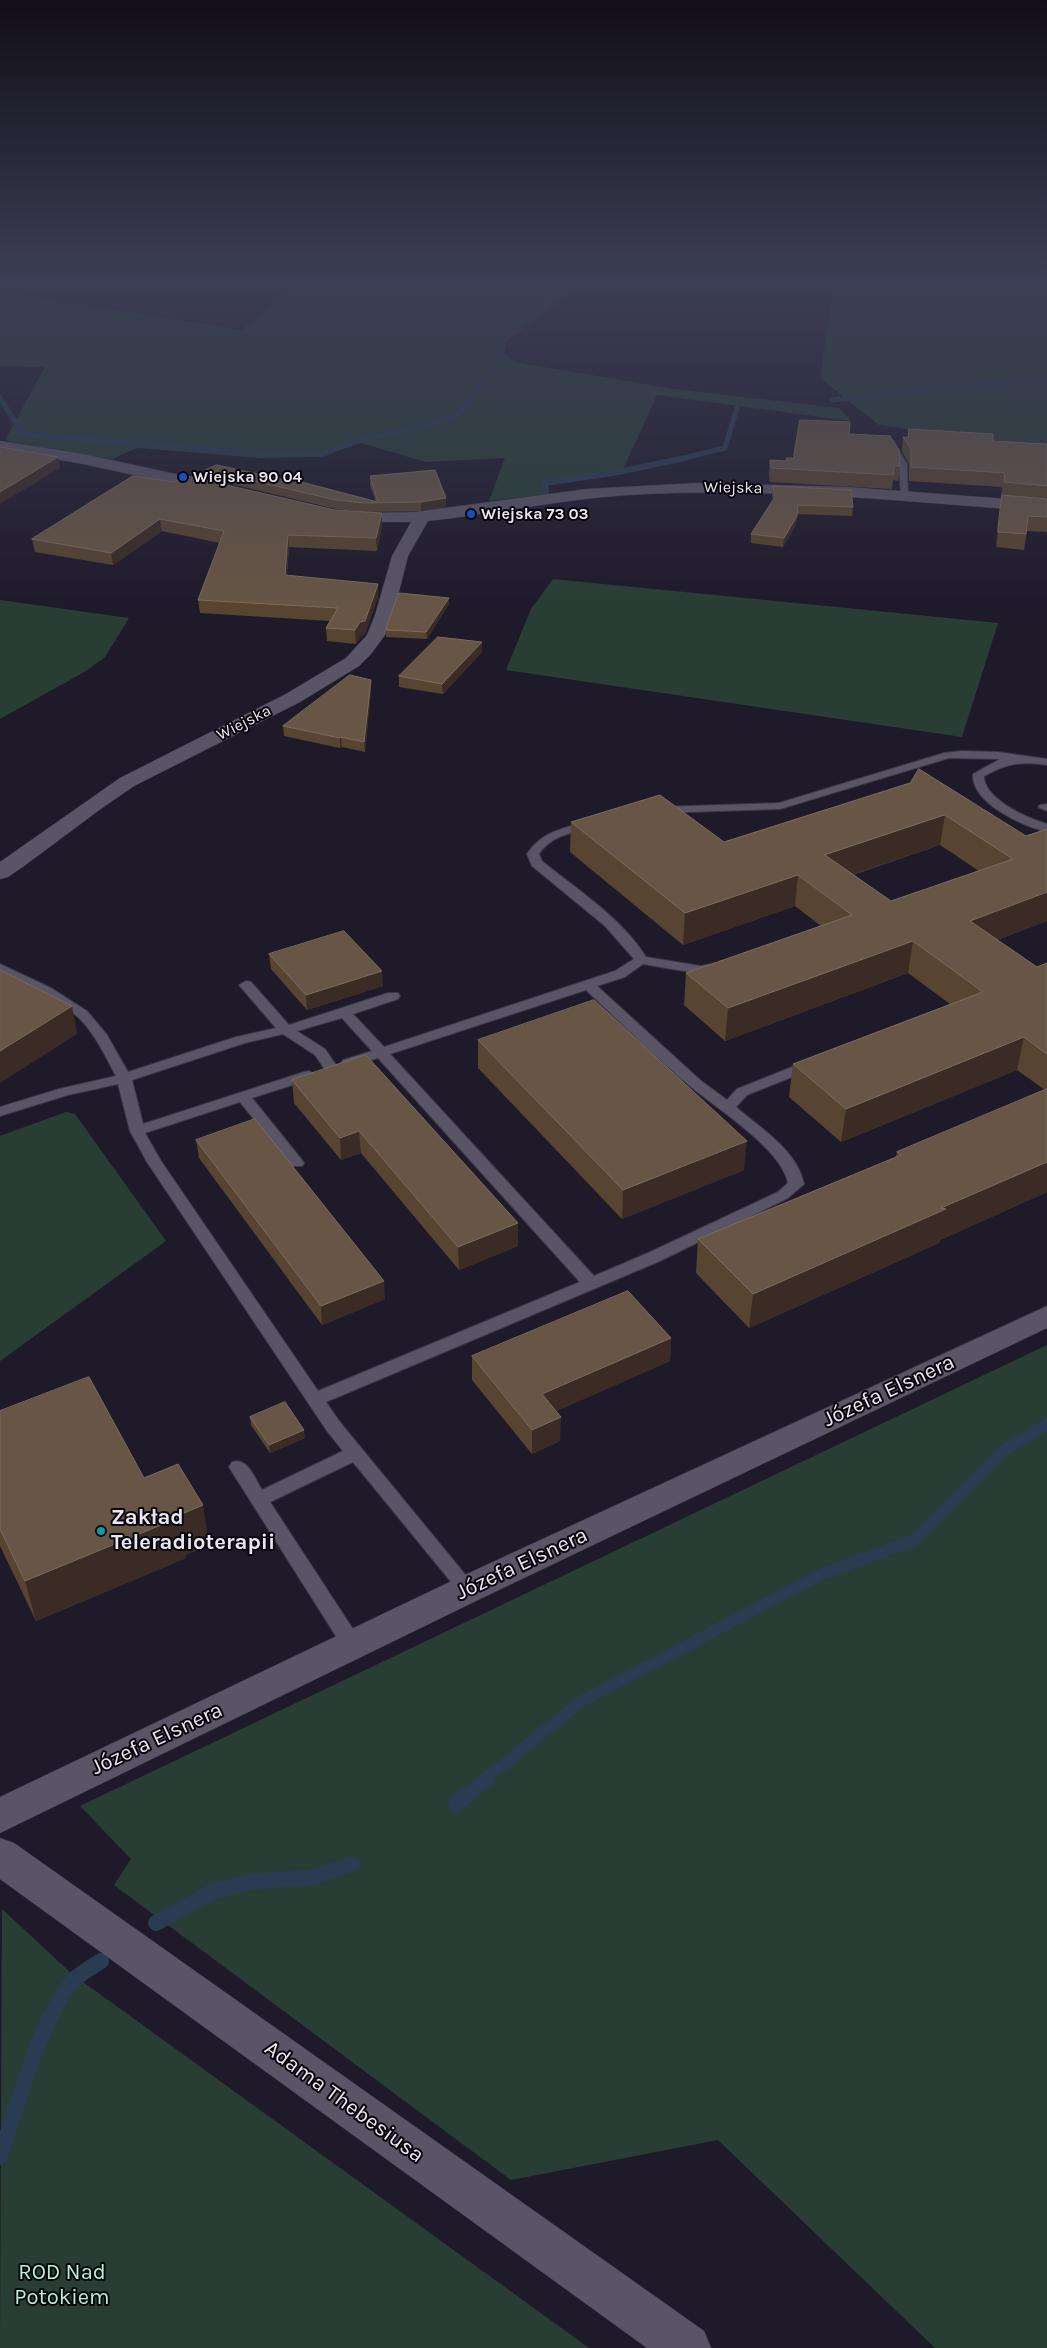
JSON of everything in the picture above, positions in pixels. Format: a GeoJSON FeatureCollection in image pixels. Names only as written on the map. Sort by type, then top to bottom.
{"type":"FeatureCollection","features":[{"type":"Feature","properties":{"kind":"street"},"geometry":{"type":"LineString","coordinates":[[0,445],[83,459],[230,491]]}},
{"type":"Feature","properties":{"kind":"street","name":"Wiejska"},"geometry":{"type":"LineString","coordinates":[[326,514],[365,519],[421,518],[574,495],[647,489],[715,487],[1047,507]]}},
{"type":"Feature","properties":{"kind":"street","name":"Wiejska"},"geometry":{"type":"LineString","coordinates":[[0,872],[34,851],[77,815],[125,783],[302,693],[340,670],[357,657],[370,644],[378,630],[398,559],[421,518]]}},
{"type":"Feature","properties":{"kind":"street","name":"Józefa Elsnera"},"geometry":{"type":"LineString","coordinates":[[0,1816],[468,1589],[1047,1316]]}},
{"type":"Feature","properties":{"kind":"street","name":"Adama Thebesiusa"},"geometry":{"type":"LineString","coordinates":[[0,1856],[687,2348]]}},
{"type":"Feature","properties":{"kind":"lane"},"geometry":{"type":"LineString","coordinates":[[890,442],[903,464],[905,497]]}},
{"type":"Feature","properties":{"kind":"lane"},"geometry":{"type":"LineString","coordinates":[[648,811],[780,806],[948,754],[979,753],[1040,761]]}},
{"type":"Feature","properties":{"kind":"lane"},"geometry":{"type":"LineString","coordinates":[[1040,761],[1001,762],[979,774],[978,783],[983,792],[1000,805],[1047,828]]}},
{"type":"Feature","properties":{"kind":"lane"},"geometry":{"type":"LineString","coordinates":[[601,822],[546,839],[537,846],[533,854],[536,863],[636,949],[641,960]]}},
{"type":"Feature","properties":{"kind":"lane"},"geometry":{"type":"LineString","coordinates":[[137,1131],[588,985],[620,974],[641,960],[701,970],[731,962]]}},
{"type":"Feature","properties":{"kind":"lane"},"geometry":{"type":"LineString","coordinates":[[0,968],[46,991],[82,1014],[100,1035],[124,1078],[137,1131],[154,1162],[315,1399],[355,1453],[468,1589]]}},
{"type":"Feature","properties":{"kind":"lane"},"geometry":{"type":"LineString","coordinates":[[246,985],[286,1030],[320,1052],[331,1068]]}},
{"type":"Feature","properties":{"kind":"lane"},"geometry":{"type":"LineString","coordinates":[[315,1399],[654,1257],[783,1195],[796,1184],[794,1173],[784,1157],[728,1107],[695,1083],[588,985]]}},
{"type":"Feature","properties":{"kind":"lane"},"geometry":{"type":"LineString","coordinates":[[0,1112],[64,1092],[124,1078],[241,1040],[286,1030],[345,1013],[393,996]]}},
{"type":"Feature","properties":{"kind":"lane"},"geometry":{"type":"LineString","coordinates":[[345,1013],[591,1283]]}},
{"type":"Feature","properties":{"kind":"lane"},"geometry":{"type":"LineString","coordinates":[[728,1107],[742,1092],[830,1057]]}},
{"type":"Feature","properties":{"kind":"lane"},"geometry":{"type":"LineString","coordinates":[[242,1097],[297,1163]]}},
{"type":"Feature","properties":{"kind":"lane"},"geometry":{"type":"LineString","coordinates":[[259,1500],[355,1453]]}},
{"type":"Feature","properties":{"kind":"lane"},"geometry":{"type":"LineString","coordinates":[[238,1467],[353,1646]]}},
{"type":"Feature","properties":{"kind":"green space"},"geometry":{"type":"Polygon","coordinates":[[[33,389],[671,389],[839,408],[851,421],[657,395],[622,472],[546,483],[546,491],[550,494],[489,501],[505,458],[426,462],[361,443],[320,457],[260,458],[137,448],[112,459],[27,446],[5,440],[33,389]]]}},
{"type":"Feature","properties":{"kind":"green space"},"geometry":{"type":"Polygon","coordinates":[[[833,389],[1047,389],[1047,447],[879,425],[833,389]]]}},
{"type":"Feature","properties":{"kind":"green space"},"geometry":{"type":"Polygon","coordinates":[[[553,579],[998,623],[962,737],[506,670],[531,609],[553,579]]]}},
{"type":"Feature","properties":{"kind":"green space"},"geometry":{"type":"Polygon","coordinates":[[[0,600],[129,618],[105,657],[86,671],[0,719],[0,600]]]}},
{"type":"Feature","properties":{"kind":"green space"},"geometry":{"type":"Polygon","coordinates":[[[66,1112],[75,1114],[166,1241],[0,1361],[0,1136],[66,1112]]]}},
{"type":"Feature","properties":{"kind":"green space"},"geometry":{"type":"Polygon","coordinates":[[[1047,1345],[1047,2348],[935,2348],[718,2140],[511,2180],[114,1885],[131,1859],[80,1806],[1047,1345]]]}},
{"type":"Feature","properties":{"kind":"green space","name":"ROD Nad Potokiem"},"geometry":{"type":"Polygon","coordinates":[[[2,1909],[72,1974],[589,2348],[0,2348],[2,1909]]]}},
{"type":"Feature","properties":{"kind":"building"},"geometry":{"type":"Polygon","coordinates":[[[800,420],[850,422],[849,434],[890,436],[899,450],[900,466],[894,466],[893,475],[771,468],[770,460],[787,461],[786,458],[793,458],[800,420]]]}},
{"type":"Feature","properties":{"kind":"building"},"geometry":{"type":"Polygon","coordinates":[[[909,429],[993,434],[993,441],[1047,444],[1047,486],[1004,482],[1005,473],[911,467],[911,449],[903,437],[908,437],[909,429]]]}},
{"type":"Feature","properties":{"kind":"building"},"geometry":{"type":"Polygon","coordinates":[[[0,447],[58,457],[0,492],[0,447]]]}},
{"type":"Feature","properties":{"kind":"building"},"geometry":{"type":"Polygon","coordinates":[[[217,465],[286,480],[290,479],[378,502],[370,476],[435,470],[446,498],[421,502],[365,503],[336,500],[206,470],[217,465]]]}},
{"type":"Feature","properties":{"kind":"building"},"geometry":{"type":"Polygon","coordinates":[[[133,476],[174,482],[187,476],[335,510],[382,513],[376,538],[288,535],[285,575],[378,584],[365,621],[360,622],[355,630],[326,628],[338,608],[198,600],[224,531],[160,519],[111,553],[32,539],[133,476]]]}},
{"type":"Feature","properties":{"kind":"building"},"geometry":{"type":"Polygon","coordinates":[[[773,486],[851,490],[853,507],[798,505],[797,516],[784,538],[751,534],[775,497],[773,486]]]}},
{"type":"Feature","properties":{"kind":"building"},"geometry":{"type":"Polygon","coordinates":[[[1002,495],[1047,499],[1047,517],[1028,516],[1026,534],[998,532],[1002,495]]]}},
{"type":"Feature","properties":{"kind":"building"},"geometry":{"type":"Polygon","coordinates":[[[399,593],[449,598],[426,632],[386,630],[399,593]]]}},
{"type":"Feature","properties":{"kind":"building"},"geometry":{"type":"Polygon","coordinates":[[[438,637],[482,642],[442,684],[399,676],[438,637]]]}},
{"type":"Feature","properties":{"kind":"building"},"geometry":{"type":"Polygon","coordinates":[[[350,675],[371,680],[364,742],[283,726],[350,675]]]}},
{"type":"Feature","properties":{"kind":"building"},"geometry":{"type":"Polygon","coordinates":[[[919,769],[1026,836],[1047,829],[1047,892],[970,921],[1037,967],[1047,963],[1047,1054],[1024,1037],[846,1109],[793,1064],[983,992],[913,941],[728,1008],[686,973],[852,915],[798,875],[685,913],[571,822],[660,795],[724,842],[910,783],[919,769]],[[945,815],[825,855],[891,901],[1013,859],[945,815]]]}},
{"type":"Feature","properties":{"kind":"building"},"geometry":{"type":"Polygon","coordinates":[[[344,931],[382,971],[306,995],[269,954],[344,931]]]}},
{"type":"Feature","properties":{"kind":"building"},"geometry":{"type":"Polygon","coordinates":[[[0,970],[72,1006],[0,1051],[0,970]]]}},
{"type":"Feature","properties":{"kind":"building"},"geometry":{"type":"Polygon","coordinates":[[[594,1000],[747,1141],[623,1190],[478,1040],[594,1000]]]}},
{"type":"Feature","properties":{"kind":"building"},"geometry":{"type":"Polygon","coordinates":[[[366,1055],[518,1223],[458,1247],[359,1131],[340,1138],[292,1080],[366,1055]]]}},
{"type":"Feature","properties":{"kind":"building"},"geometry":{"type":"Polygon","coordinates":[[[1047,1089],[1047,1162],[941,1208],[946,1209],[753,1294],[698,1239],[901,1155],[897,1152],[1047,1089]]]}},
{"type":"Feature","properties":{"kind":"building"},"geometry":{"type":"Polygon","coordinates":[[[255,1119],[384,1281],[321,1306],[196,1140],[255,1119]]]}},
{"type":"Feature","properties":{"kind":"building"},"geometry":{"type":"Polygon","coordinates":[[[628,1291],[671,1338],[542,1394],[561,1417],[532,1430],[472,1356],[628,1291]]]}},
{"type":"Feature","properties":{"kind":"building","name":"Zakład Teleradioterapii"},"geometry":{"type":"Polygon","coordinates":[[[89,1377],[144,1478],[178,1464],[203,1505],[177,1516],[178,1518],[25,1581],[0,1529],[0,1411],[89,1377]]]}},
{"type":"Feature","properties":{"kind":"building"},"geometry":{"type":"Polygon","coordinates":[[[285,1402],[304,1430],[269,1445],[250,1417],[285,1402]]]}},
{"type":"Feature","properties":{"kind":"waterway"},"geometry":{"type":"LineString","coordinates":[[0,398],[23,434],[258,454],[324,454],[360,439],[425,426],[458,414],[478,389]]}},
{"type":"Feature","properties":{"kind":"waterway"},"geometry":{"type":"LineString","coordinates":[[832,400],[941,389]]}},
{"type":"Feature","properties":{"kind":"waterway"},"geometry":{"type":"LineString","coordinates":[[680,459],[725,448],[737,408]]}},
{"type":"Feature","properties":{"kind":"waterway"},"geometry":{"type":"LineString","coordinates":[[546,491],[545,483],[613,473],[685,458]]}},
{"type":"Feature","properties":{"kind":"waterway"},"geometry":{"type":"LineString","coordinates":[[486,1779],[580,1702],[822,1574],[912,1541],[1001,1452],[1047,1424]]}},
{"type":"Feature","properties":{"kind":"waterway"},"geometry":{"type":"LineString","coordinates":[[456,1804],[488,1778]]}},
{"type":"Feature","properties":{"kind":"waterway"},"geometry":{"type":"LineString","coordinates":[[156,1923],[212,1892],[248,1882],[313,1877],[352,1864]]}},
{"type":"Feature","properties":{"kind":"waterway"},"geometry":{"type":"LineString","coordinates":[[0,2157],[31,2063],[52,2014],[76,1978],[101,1961]]}},
{"type":"Feature","properties":{"kind":"place","name":"Wiejska 90 04"},"geometry":{"type":"Point","coordinates":[183,477]}},
{"type":"Feature","properties":{"kind":"place","name":"Wiejska 73 03"},"geometry":{"type":"Point","coordinates":[471,514]}},
{"type":"Feature","properties":{"kind":"place","name":"Zakład Teleradioterapii"},"geometry":{"type":"Point","coordinates":[101,1531]}}]}
